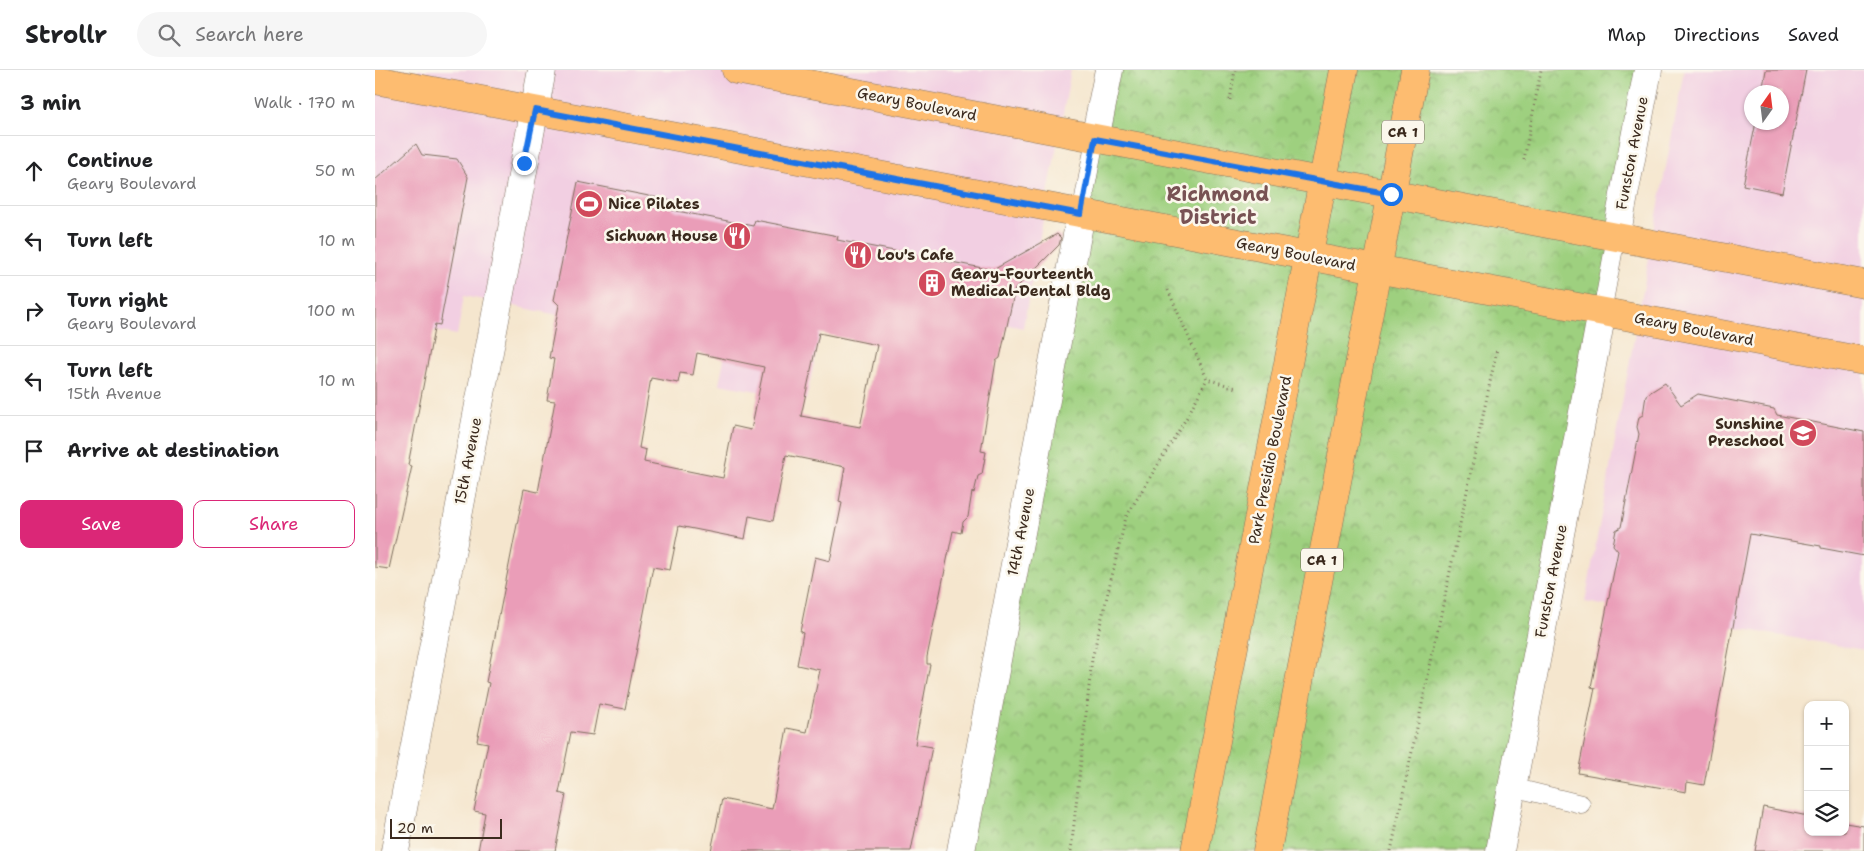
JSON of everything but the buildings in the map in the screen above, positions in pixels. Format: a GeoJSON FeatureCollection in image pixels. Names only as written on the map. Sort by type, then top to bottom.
{"type":"FeatureCollection","features":[{"type":"Feature","properties":{"kind":"main road","name":"Geary Boulevard"},"geometry":{"type":"LineString","coordinates":[[736,70],[1864,284]]}},
{"type":"Feature","properties":{"kind":"main road","name":"Park Presidio Boulevard"},"geometry":{"type":"LineString","coordinates":[[1195,851],[1344,70]]}},
{"type":"Feature","properties":{"kind":"main road","name":"CA 1"},"geometry":{"type":"LineString","coordinates":[[1267,851],[1415,70]]}},
{"type":"Feature","properties":{"kind":"main road","name":"Geary Boulevard"},"geometry":{"type":"LineString","coordinates":[[375,80],[1864,361]]}},
{"type":"Feature","properties":{"kind":"street","name":"15th Avenue"},"geometry":{"type":"LineString","coordinates":[[395,851],[542,70]]}},
{"type":"Feature","properties":{"kind":"street"},"geometry":{"type":"LineString","coordinates":[[1095,139],[1109,70]]}},
{"type":"Feature","properties":{"kind":"street","name":"Funston Avenue"},"geometry":{"type":"LineString","coordinates":[[1616,237],[1648,70]]}},
{"type":"Feature","properties":{"kind":"street","name":"14th Avenue"},"geometry":{"type":"LineString","coordinates":[[961,851],[1081,214]]}},
{"type":"Feature","properties":{"kind":"street","name":"Funston Avenue"},"geometry":{"type":"LineString","coordinates":[[1500,851],[1602,312]]}},
{"type":"Feature","properties":{"kind":"lane"},"geometry":{"type":"LineString","coordinates":[[1081,214],[1095,139]]}},
{"type":"Feature","properties":{"kind":"lane"},"geometry":{"type":"LineString","coordinates":[[1602,312],[1616,237]]}},
{"type":"Feature","properties":{"kind":"lane"},"geometry":{"type":"LineString","coordinates":[[1512,787],[1581,804]]}},
{"type":"Feature","properties":{"kind":"path"},"geometry":{"type":"LineString","coordinates":[[1230,100],[1235,70]]}},
{"type":"Feature","properties":{"kind":"path"},"geometry":{"type":"LineString","coordinates":[[1524,160],[1541,70]]}},
{"type":"Feature","properties":{"kind":"path"},"geometry":{"type":"LineString","coordinates":[[1168,290],[1207,379],[1236,388]]}},
{"type":"Feature","properties":{"kind":"path"},"geometry":{"type":"LineString","coordinates":[[1391,851],[1497,349]]}},
{"type":"Feature","properties":{"kind":"path"},"geometry":{"type":"LineString","coordinates":[[1071,851],[1092,659],[1125,517],[1187,417],[1207,379]]}},
{"type":"Feature","properties":{"kind":"shaded area"},"geometry":{"type":"Polygon","coordinates":[[[375,70],[1071,70],[1023,328],[830,289],[806,400],[719,384],[726,349],[464,296],[457,335],[375,320],[375,70]]]}},
{"type":"Feature","properties":{"kind":"shaded area"},"geometry":{"type":"Polygon","coordinates":[[[1684,70],[1864,70],[1864,650],[1585,602],[1684,70]]]}},
{"type":"Feature","properties":{"kind":"green space"},"geometry":{"type":"Polygon","coordinates":[[[1109,70],[1648,70],[1499,851],[960,851],[1109,70]]]}},
{"type":"Feature","properties":{"kind":"place","name":"Nice Pilates"},"geometry":{"type":"Point","coordinates":[589,204]}},
{"type":"Feature","properties":{"kind":"place","name":"Sichuan House"},"geometry":{"type":"Point","coordinates":[737,236]}},
{"type":"Feature","properties":{"kind":"place","name":"Lou's Cafe"},"geometry":{"type":"Point","coordinates":[858,255]}},
{"type":"Feature","properties":{"kind":"place","name":"Geary-Fourteenth Medical-Dental Bldg"},"geometry":{"type":"Point","coordinates":[932,283]}},
{"type":"Feature","properties":{"kind":"place","name":"Sunshine Preschool"},"geometry":{"type":"Point","coordinates":[1803,433]}},
{"type":"Feature","properties":{"kind":"district","name":"Richmond District"},"geometry":{"type":"Point","coordinates":[1218,206]}},
{"type":"Feature","properties":{"kind":"route"},"geometry":{"type":"LineString","coordinates":[[524,163],[535,110],[1081,214],[1095,139],[1391,194]]}}]}
